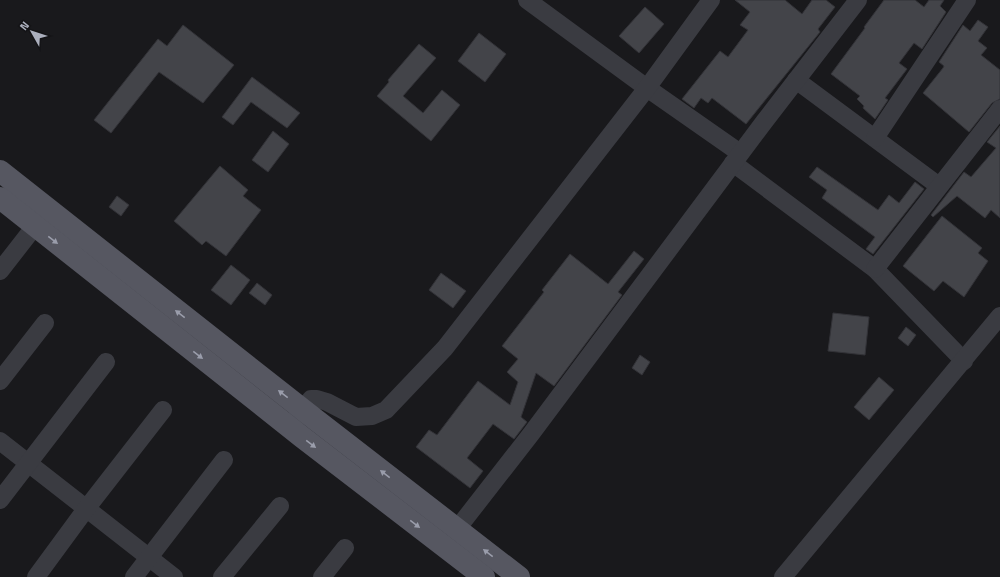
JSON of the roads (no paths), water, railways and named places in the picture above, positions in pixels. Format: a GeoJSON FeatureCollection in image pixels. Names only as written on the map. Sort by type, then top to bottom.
{"type":"FeatureCollection","features":[{"type":"Feature","properties":{"kind":"main road"},"geometry":{"type":"LineString","coordinates":[[0,171],[302,410],[519,577]]}},
{"type":"Feature","properties":{"kind":"main road"},"geometry":{"type":"LineString","coordinates":[[0,198],[289,427],[484,577]]}},
{"type":"Feature","properties":{"kind":"street"},"geometry":{"type":"LineString","coordinates":[[527,0],[647,88],[875,268],[964,361]]}},
{"type":"Feature","properties":{"kind":"street"},"geometry":{"type":"LineString","coordinates":[[289,427],[311,399],[317,399],[356,417],[372,416],[386,410],[445,348],[647,88],[711,0]]}},
{"type":"Feature","properties":{"kind":"street"},"geometry":{"type":"LineString","coordinates":[[457,529],[577,374],[737,158],[858,0]]}},
{"type":"Feature","properties":{"kind":"street"},"geometry":{"type":"LineString","coordinates":[[875,138],[967,0]]}},
{"type":"Feature","properties":{"kind":"street"},"geometry":{"type":"LineString","coordinates":[[796,80],[939,186]]}},
{"type":"Feature","properties":{"kind":"street"},"geometry":{"type":"LineString","coordinates":[[875,268],[1000,109]]}},
{"type":"Feature","properties":{"kind":"street"},"geometry":{"type":"LineString","coordinates":[[0,271],[35,226]]}},
{"type":"Feature","properties":{"kind":"street"},"geometry":{"type":"LineString","coordinates":[[783,577],[1000,316]]}},
{"type":"Feature","properties":{"kind":"street"},"geometry":{"type":"LineString","coordinates":[[0,381],[45,323]]}},
{"type":"Feature","properties":{"kind":"street"},"geometry":{"type":"LineString","coordinates":[[0,500],[106,362]]}},
{"type":"Feature","properties":{"kind":"street"},"geometry":{"type":"LineString","coordinates":[[36,577],[86,509],[163,410]]}},
{"type":"Feature","properties":{"kind":"street"},"geometry":{"type":"LineString","coordinates":[[0,441],[174,577]]}},
{"type":"Feature","properties":{"kind":"street"},"geometry":{"type":"LineString","coordinates":[[134,577],[224,460]]}},
{"type":"Feature","properties":{"kind":"street"},"geometry":{"type":"LineString","coordinates":[[222,577],[280,506]]}},
{"type":"Feature","properties":{"kind":"street"},"geometry":{"type":"LineString","coordinates":[[322,577],[345,548]]}}]}
